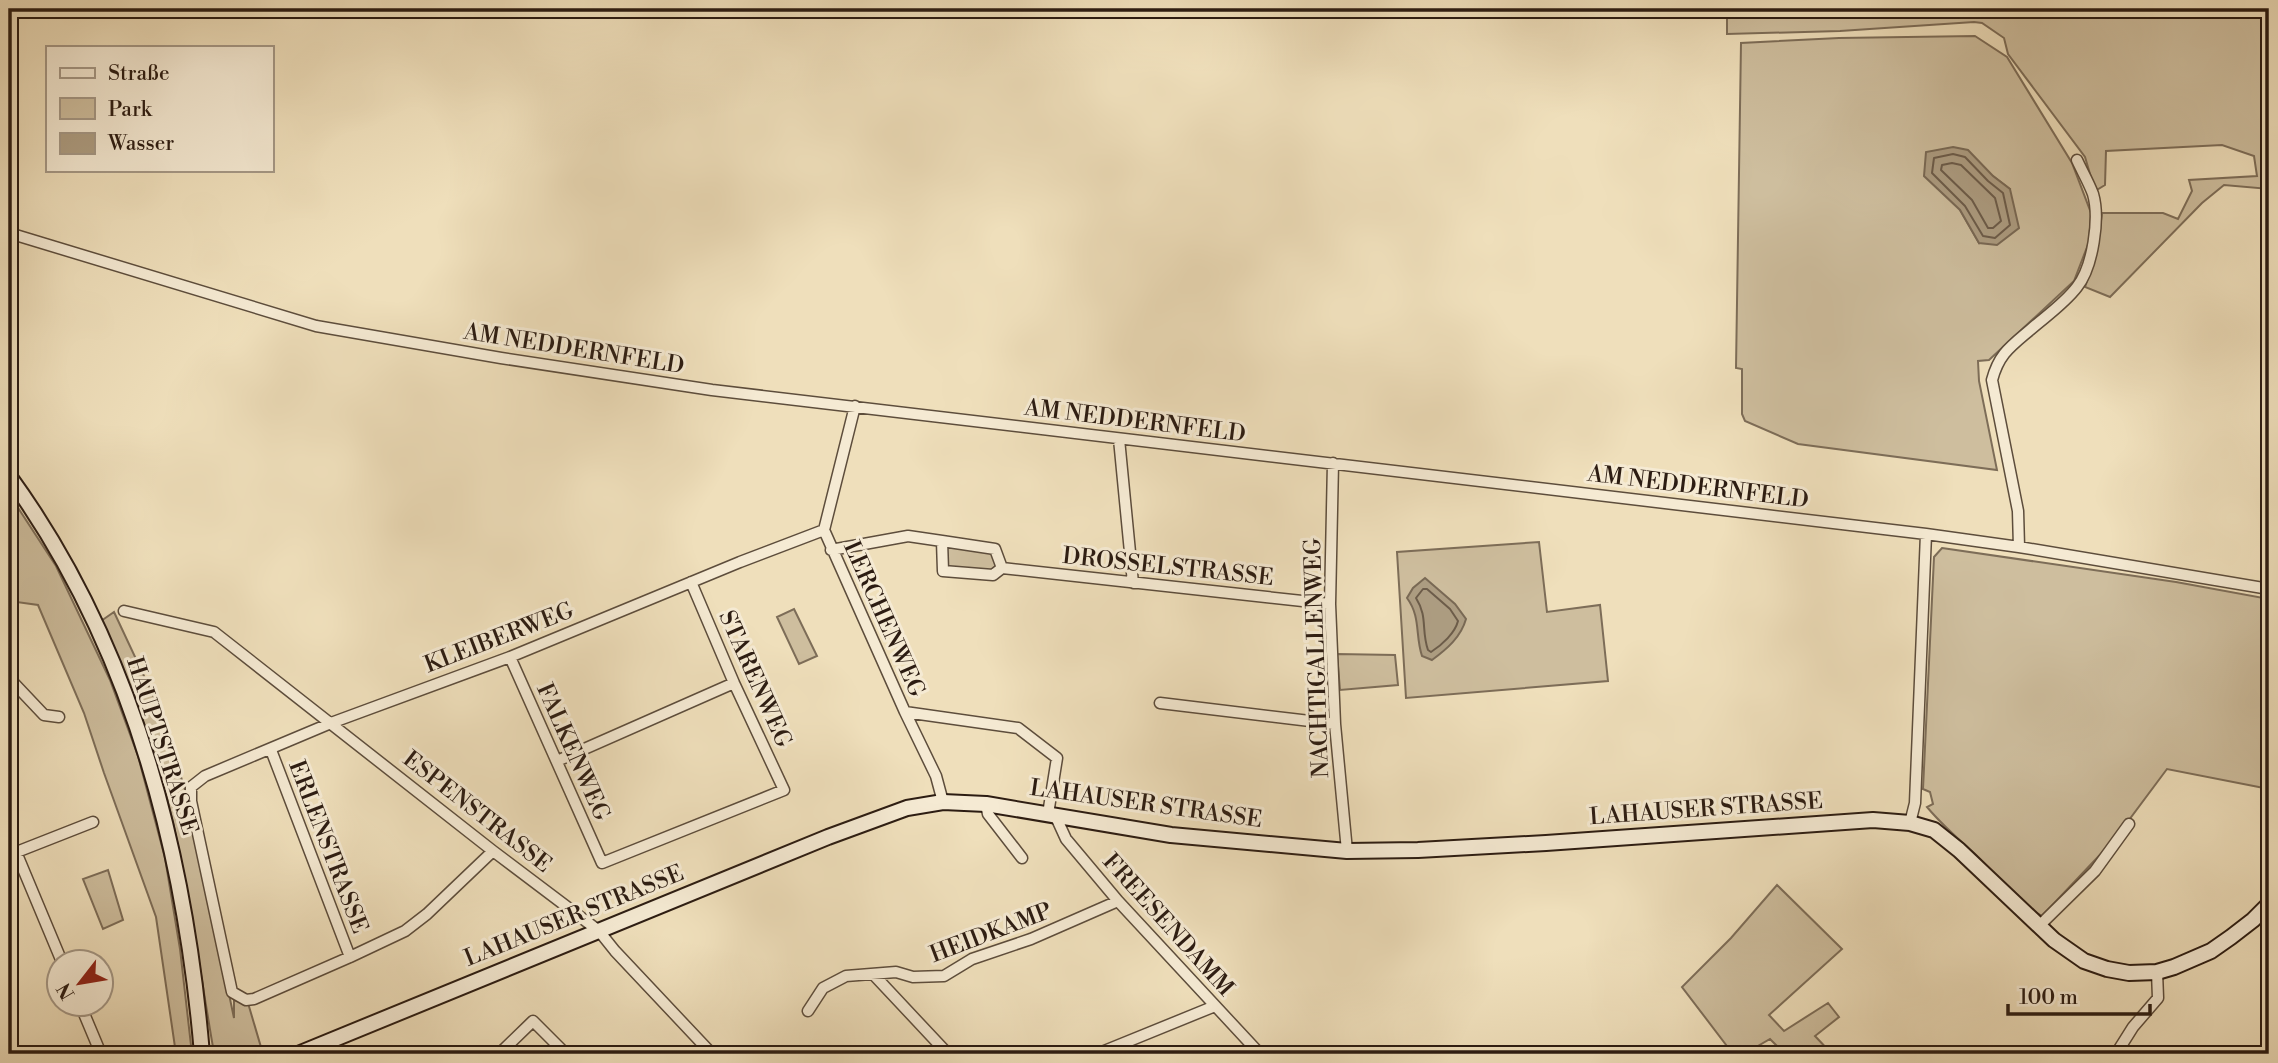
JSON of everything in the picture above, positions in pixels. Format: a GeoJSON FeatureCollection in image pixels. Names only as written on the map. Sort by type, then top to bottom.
{"type":"FeatureCollection","features":[{"type":"Feature","properties":{"kind":"street"},"geometry":{"type":"LineString","coordinates":[[2019,547],[2018,511],[1992,380],[1996,363],[2007,350],[2069,296],[2079,284],[2088,265],[2093,244],[2095,213],[2093,195],[2077,160]]}},
{"type":"Feature","properties":{"kind":"street","name":"AM NEDDERNFELD"},"geometry":{"type":"LineString","coordinates":[[9,233],[337,330],[501,358],[712,390],[1926,534],[2269,589]]}},
{"type":"Feature","properties":{"kind":"street","name":"LERCHENWEG"},"geometry":{"type":"LineString","coordinates":[[855,406],[824,530],[936,776],[943,802]]}},
{"type":"Feature","properties":{"kind":"street"},"geometry":{"type":"LineString","coordinates":[[1119,439],[1133,583]]}},
{"type":"Feature","properties":{"kind":"street","name":"NACHTIGALLENWEG"},"geometry":{"type":"LineString","coordinates":[[1333,463],[1330,604],[1335,724],[1347,851]]}},
{"type":"Feature","properties":{"kind":"street","name":"HAUPTSTRASSE"},"geometry":{"type":"LineString","coordinates":[[9,476],[56,550],[87,609],[135,721],[171,840],[197,990],[202,1054]]}},
{"type":"Feature","properties":{"kind":"street","name":"KLEIBERWEG"},"geometry":{"type":"LineString","coordinates":[[350,957],[254,999],[246,1000],[232,992],[191,801],[191,787],[205,776],[331,723],[510,657],[824,530]]}},
{"type":"Feature","properties":{"kind":"street"},"geometry":{"type":"LineString","coordinates":[[1910,822],[1915,803],[1926,534]]}},
{"type":"Feature","properties":{"kind":"street"},"geometry":{"type":"LineString","coordinates":[[831,550],[908,536],[995,549],[1002,568]]}},
{"type":"Feature","properties":{"kind":"street","name":"DROSSELSTRASSE"},"geometry":{"type":"LineString","coordinates":[[943,541],[943,571],[993,575],[1002,568],[1330,604]]}},
{"type":"Feature","properties":{"kind":"street","name":"STARENWEG"},"geometry":{"type":"LineString","coordinates":[[601,863],[784,790],[734,684],[691,582]]}},
{"type":"Feature","properties":{"kind":"street","name":"ESPENSTRASSE"},"geometry":{"type":"LineString","coordinates":[[124,611],[214,632],[599,931],[712,1054]]}},
{"type":"Feature","properties":{"kind":"street","name":"FALKENWEG"},"geometry":{"type":"LineString","coordinates":[[510,657],[601,863]]}},
{"type":"Feature","properties":{"kind":"street"},"geometry":{"type":"LineString","coordinates":[[9,677],[44,715],[60,717]]}},
{"type":"Feature","properties":{"kind":"street"},"geometry":{"type":"LineString","coordinates":[[557,761],[734,684]]}},
{"type":"Feature","properties":{"kind":"street"},"geometry":{"type":"LineString","coordinates":[[1160,703],[1335,724]]}},
{"type":"Feature","properties":{"kind":"street"},"geometry":{"type":"LineString","coordinates":[[905,712],[1017,728],[1057,758],[1052,815]]}},
{"type":"Feature","properties":{"kind":"street","name":"ERLENSTRASSE"},"geometry":{"type":"LineString","coordinates":[[271,750],[350,957]]}},
{"type":"Feature","properties":{"kind":"street","name":"LAHAUSER STRASSE"},"geometry":{"type":"LineString","coordinates":[[298,1054],[828,837],[907,808],[943,802],[986,804],[1171,835],[1347,851],[1521,844],[1873,820],[1910,822],[1934,830],[1959,850],[2039,926],[2084,961],[2129,973],[2157,972],[2211,951],[2253,920],[2269,904]]}},
{"type":"Feature","properties":{"kind":"street"},"geometry":{"type":"LineString","coordinates":[[986,804],[988,814],[1022,858]]}},
{"type":"Feature","properties":{"kind":"street","name":"FREESENDAMM"},"geometry":{"type":"LineString","coordinates":[[1052,815],[1066,839],[1118,901],[1260,1054]]}},
{"type":"Feature","properties":{"kind":"street"},"geometry":{"type":"LineString","coordinates":[[13,854],[93,822]]}},
{"type":"Feature","properties":{"kind":"street"},"geometry":{"type":"LineString","coordinates":[[2039,926],[2095,871],[2129,824]]}},
{"type":"Feature","properties":{"kind":"street"},"geometry":{"type":"LineString","coordinates":[[9,842],[56,948]]}},
{"type":"Feature","properties":{"kind":"street"},"geometry":{"type":"LineString","coordinates":[[350,957],[405,931],[493,851]]}},
{"type":"Feature","properties":{"kind":"street","name":"HEIDKAMP"},"geometry":{"type":"LineString","coordinates":[[808,1011],[823,988],[846,976],[896,972],[913,977],[944,976],[972,959],[1031,939],[1118,901]]}},
{"type":"Feature","properties":{"kind":"street"},"geometry":{"type":"LineString","coordinates":[[2116,1054],[2133,1027],[2158,998],[2157,972]]}},
{"type":"Feature","properties":{"kind":"street"},"geometry":{"type":"LineString","coordinates":[[873,974],[948,1054]]}},
{"type":"Feature","properties":{"kind":"street"},"geometry":{"type":"LineString","coordinates":[[1097,1054],[1215,1006]]}},
{"type":"Feature","properties":{"kind":"street"},"geometry":{"type":"LineString","coordinates":[[86,1018],[101,1054]]}},
{"type":"Feature","properties":{"kind":"street"},"geometry":{"type":"LineString","coordinates":[[499,1054],[533,1021],[566,1054]]}},
{"type":"Feature","properties":{"kind":"green space"},"geometry":{"type":"Polygon","coordinates":[[[1727,9],[2269,9],[2269,189],[2224,185],[2202,203],[2110,297],[2085,287],[2098,245],[2102,213],[2163,213],[2178,219],[2192,191],[2189,180],[2257,176],[2254,156],[2222,145],[2106,151],[2105,185],[2095,191],[2085,157],[2008,54],[2004,38],[1982,23],[1727,34],[1727,9]]]}},
{"type":"Feature","properties":{"kind":"green space"},"geometry":{"type":"Polygon","coordinates":[[[1975,36],[2007,57],[2072,163],[2091,213],[2089,242],[2074,281],[1989,360],[1978,361],[1979,381],[1997,470],[1798,444],[1745,421],[1742,414],[1742,369],[1736,368],[1741,43],[1975,36]],[[1993,176],[1960,210],[1979,243],[2010,189],[1993,176]]]}},
{"type":"Feature","properties":{"kind":"green space"},"geometry":{"type":"Polygon","coordinates":[[[9,494],[56,566],[110,680],[138,756],[165,858],[180,949],[192,1054],[176,1054],[156,917],[84,713],[38,605],[9,601],[9,494]]]}},
{"type":"Feature","properties":{"kind":"green space"},"geometry":{"type":"Polygon","coordinates":[[[1539,542],[1547,612],[1600,605],[1608,681],[1406,698],[1397,552],[1539,542]]]}},
{"type":"Feature","properties":{"kind":"green space"},"geometry":{"type":"Polygon","coordinates":[[[945,543],[994,550],[1000,567],[993,573],[946,570],[945,543]]]}},
{"type":"Feature","properties":{"kind":"green space"},"geometry":{"type":"Polygon","coordinates":[[[1942,548],[2176,582],[2269,599],[2269,789],[2167,769],[2114,840],[2042,916],[2032,910],[1927,807],[1933,804],[1930,792],[1923,789],[1934,557],[1942,548]]]}},
{"type":"Feature","properties":{"kind":"green space"},"geometry":{"type":"Polygon","coordinates":[[[794,609],[817,656],[799,664],[777,617],[794,609]]]}},
{"type":"Feature","properties":{"kind":"green space"},"geometry":{"type":"Polygon","coordinates":[[[114,612],[159,708],[188,799],[234,1018],[234,1000],[248,1003],[263,1054],[214,1053],[171,813],[142,719],[101,621],[114,612]]]}},
{"type":"Feature","properties":{"kind":"green space"},"geometry":{"type":"Polygon","coordinates":[[[1337,654],[1395,655],[1398,685],[1340,690],[1337,654]]]}},
{"type":"Feature","properties":{"kind":"green space"},"geometry":{"type":"Polygon","coordinates":[[[108,870],[123,920],[103,929],[83,879],[108,870]]]}},
{"type":"Feature","properties":{"kind":"green space"},"geometry":{"type":"Polygon","coordinates":[[[1777,885],[1842,949],[1769,1015],[1784,1031],[1828,1003],[1839,1017],[1815,1036],[1832,1054],[1785,1054],[1770,1039],[1744,1054],[1733,1054],[1682,987],[1731,938],[1777,885]]]}},
{"type":"Feature","properties":{"kind":"water"},"geometry":{"type":"Polygon","coordinates":[[[1953,147],[1968,150],[2010,189],[2019,228],[1997,245],[1979,243],[1960,210],[1924,176],[1926,152],[1953,147]]]}},
{"type":"Feature","properties":{"kind":"water"},"geometry":{"type":"Polygon","coordinates":[[[1425,578],[1455,604],[1466,619],[1453,642],[1432,660],[1422,656],[1416,619],[1407,598],[1413,588],[1425,578]]]}}]}
